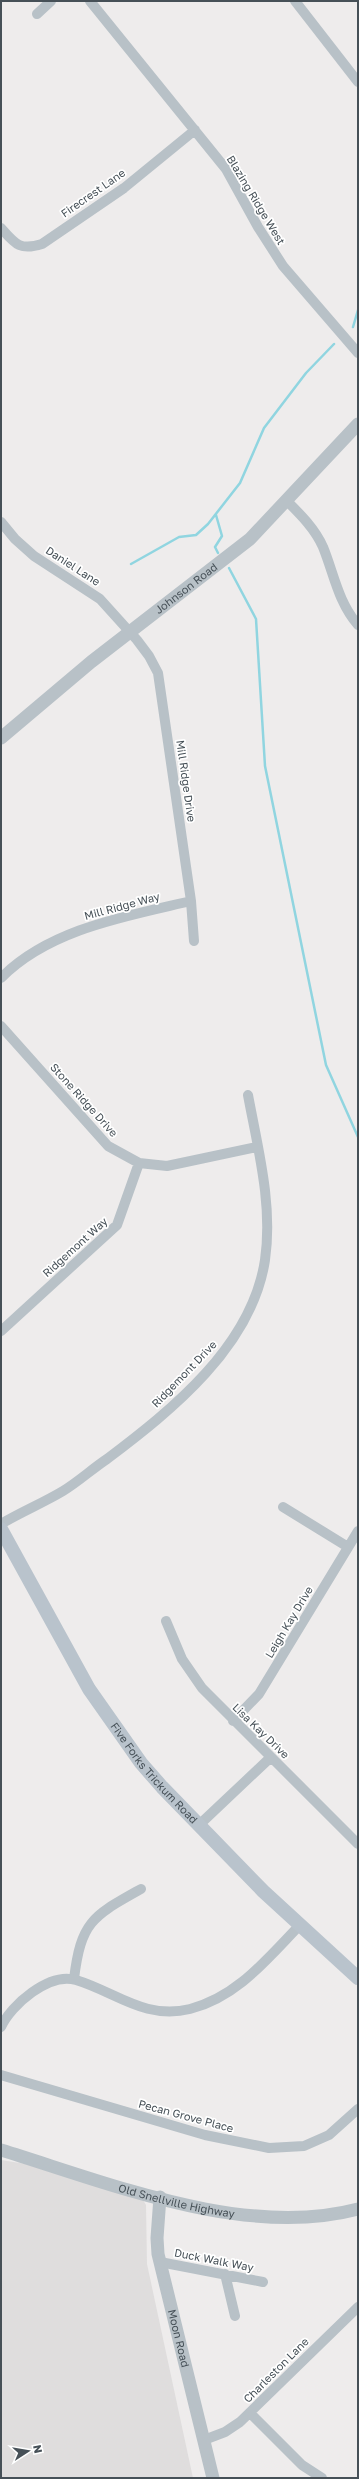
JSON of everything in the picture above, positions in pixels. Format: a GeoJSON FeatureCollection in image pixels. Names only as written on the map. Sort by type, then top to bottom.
{"type":"FeatureCollection","features":[{"type":"Feature","properties":{"kind":"main road","name":"Five Forks Trickum Road"},"geometry":{"type":"LineString","coordinates":[[1,1529],[86,1684],[108,1718],[162,1787],[299,1926],[358,1978]]}},
{"type":"Feature","properties":{"kind":"street"},"geometry":{"type":"LineString","coordinates":[[37,14],[52,1]]}},
{"type":"Feature","properties":{"kind":"street","name":"Blazing Ridge West"},"geometry":{"type":"LineString","coordinates":[[90,1],[226,168],[258,227],[283,266],[358,353]]}},
{"type":"Feature","properties":{"kind":"street"},"geometry":{"type":"LineString","coordinates":[[295,1],[358,82]]}},
{"type":"Feature","properties":{"kind":"street","name":"Firecrest Lane"},"geometry":{"type":"LineString","coordinates":[[1,228],[14,243],[28,248],[42,244],[124,188],[195,130]]}},
{"type":"Feature","properties":{"kind":"street","name":"Johnson Road"},"geometry":{"type":"LineString","coordinates":[[1,738],[90,662],[244,544],[287,501],[358,424]]}},
{"type":"Feature","properties":{"kind":"street"},"geometry":{"type":"LineString","coordinates":[[287,501],[306,520],[315,532],[322,547],[336,588],[350,616],[358,625]]}},
{"type":"Feature","properties":{"kind":"street","name":"Daniel Lane"},"geometry":{"type":"LineString","coordinates":[[1,522],[15,539],[34,556],[100,599],[130,632]]}},
{"type":"Feature","properties":{"kind":"street","name":"Mill Ridge Drive"},"geometry":{"type":"LineString","coordinates":[[130,632],[149,656],[158,673],[191,901],[194,941]]}},
{"type":"Feature","properties":{"kind":"street","name":"Mill Ridge Way"},"geometry":{"type":"LineString","coordinates":[[1,978],[9,970],[52,943],[91,925],[191,901]]}},
{"type":"Feature","properties":{"kind":"street","name":"Stone Ridge Drive"},"geometry":{"type":"LineString","coordinates":[[1,1026],[108,1146],[138,1163],[167,1166],[258,1147]]}},
{"type":"Feature","properties":{"kind":"street","name":"Ridgemont Drive"},"geometry":{"type":"LineString","coordinates":[[1,1524],[64,1491],[147,1429],[200,1378],[230,1344],[253,1302],[265,1260],[267,1204],[248,1095]]}},
{"type":"Feature","properties":{"kind":"street","name":"Ridgemont Way"},"geometry":{"type":"LineString","coordinates":[[1,1331],[118,1224],[138,1163]]}},
{"type":"Feature","properties":{"kind":"street"},"geometry":{"type":"LineString","coordinates":[[283,1507],[348,1547]]}},
{"type":"Feature","properties":{"kind":"street","name":"Leigh Kay Drive"},"geometry":{"type":"LineString","coordinates":[[233,1721],[259,1694],[358,1531]]}},
{"type":"Feature","properties":{"kind":"street","name":"Lisa Kay Drive"},"geometry":{"type":"LineString","coordinates":[[166,1621],[192,1675],[212,1699],[358,1844]]}},
{"type":"Feature","properties":{"kind":"street"},"geometry":{"type":"LineString","coordinates":[[199,1825],[271,1757]]}},
{"type":"Feature","properties":{"kind":"street"},"geometry":{"type":"LineString","coordinates":[[74,1979],[77,1954],[85,1929],[102,1911],[141,1889]]}},
{"type":"Feature","properties":{"kind":"street"},"geometry":{"type":"LineString","coordinates":[[1,2027],[26,1994],[49,1982],[74,1979],[131,2005],[160,2012],[190,2009],[223,1997],[244,1982],[299,1926]]}},
{"type":"Feature","properties":{"kind":"street","name":"Pecan Grove Place"},"geometry":{"type":"LineString","coordinates":[[1,2075],[206,2135],[268,2148],[304,2146],[329,2135],[358,2109]]}},
{"type":"Feature","properties":{"kind":"street","name":"Old Snellville Highway"},"geometry":{"type":"LineString","coordinates":[[1,2150],[160,2197],[230,2213],[279,2218],[316,2216],[358,2209]]}},
{"type":"Feature","properties":{"kind":"street","name":"Moon Road"},"geometry":{"type":"LineString","coordinates":[[160,2197],[157,2238],[160,2262],[213,2478]]}},
{"type":"Feature","properties":{"kind":"street","name":"Duck Walk Way"},"geometry":{"type":"LineString","coordinates":[[160,2262],[263,2282]]}},
{"type":"Feature","properties":{"kind":"street"},"geometry":{"type":"LineString","coordinates":[[225,2274],[235,2316]]}},
{"type":"Feature","properties":{"kind":"street","name":"Charleston Lane"},"geometry":{"type":"LineString","coordinates":[[204,2440],[225,2432],[250,2413],[358,2307]]}},
{"type":"Feature","properties":{"kind":"street"},"geometry":{"type":"LineString","coordinates":[[250,2413],[302,2465],[322,2478]]}},
{"type":"Feature","properties":{"kind":"shaded area"},"geometry":{"type":"Polygon","coordinates":[[[1,2160],[26,2164],[143,2200],[146,2205],[147,2264],[193,2478],[1,2478],[1,2160]]]}},
{"type":"Feature","properties":{"kind":"waterway"},"geometry":{"type":"LineString","coordinates":[[353,327],[358,310]]}},
{"type":"Feature","properties":{"kind":"waterway"},"geometry":{"type":"LineString","coordinates":[[131,564],[179,537],[196,535],[208,524],[240,483],[264,428],[306,373],[334,344]]}},
{"type":"Feature","properties":{"kind":"waterway"},"geometry":{"type":"LineString","coordinates":[[216,515],[222,536],[215,547],[218,553]]}},
{"type":"Feature","properties":{"kind":"waterway"},"geometry":{"type":"LineString","coordinates":[[229,568],[256,619],[265,766],[326,1065],[358,1137]]}}]}
